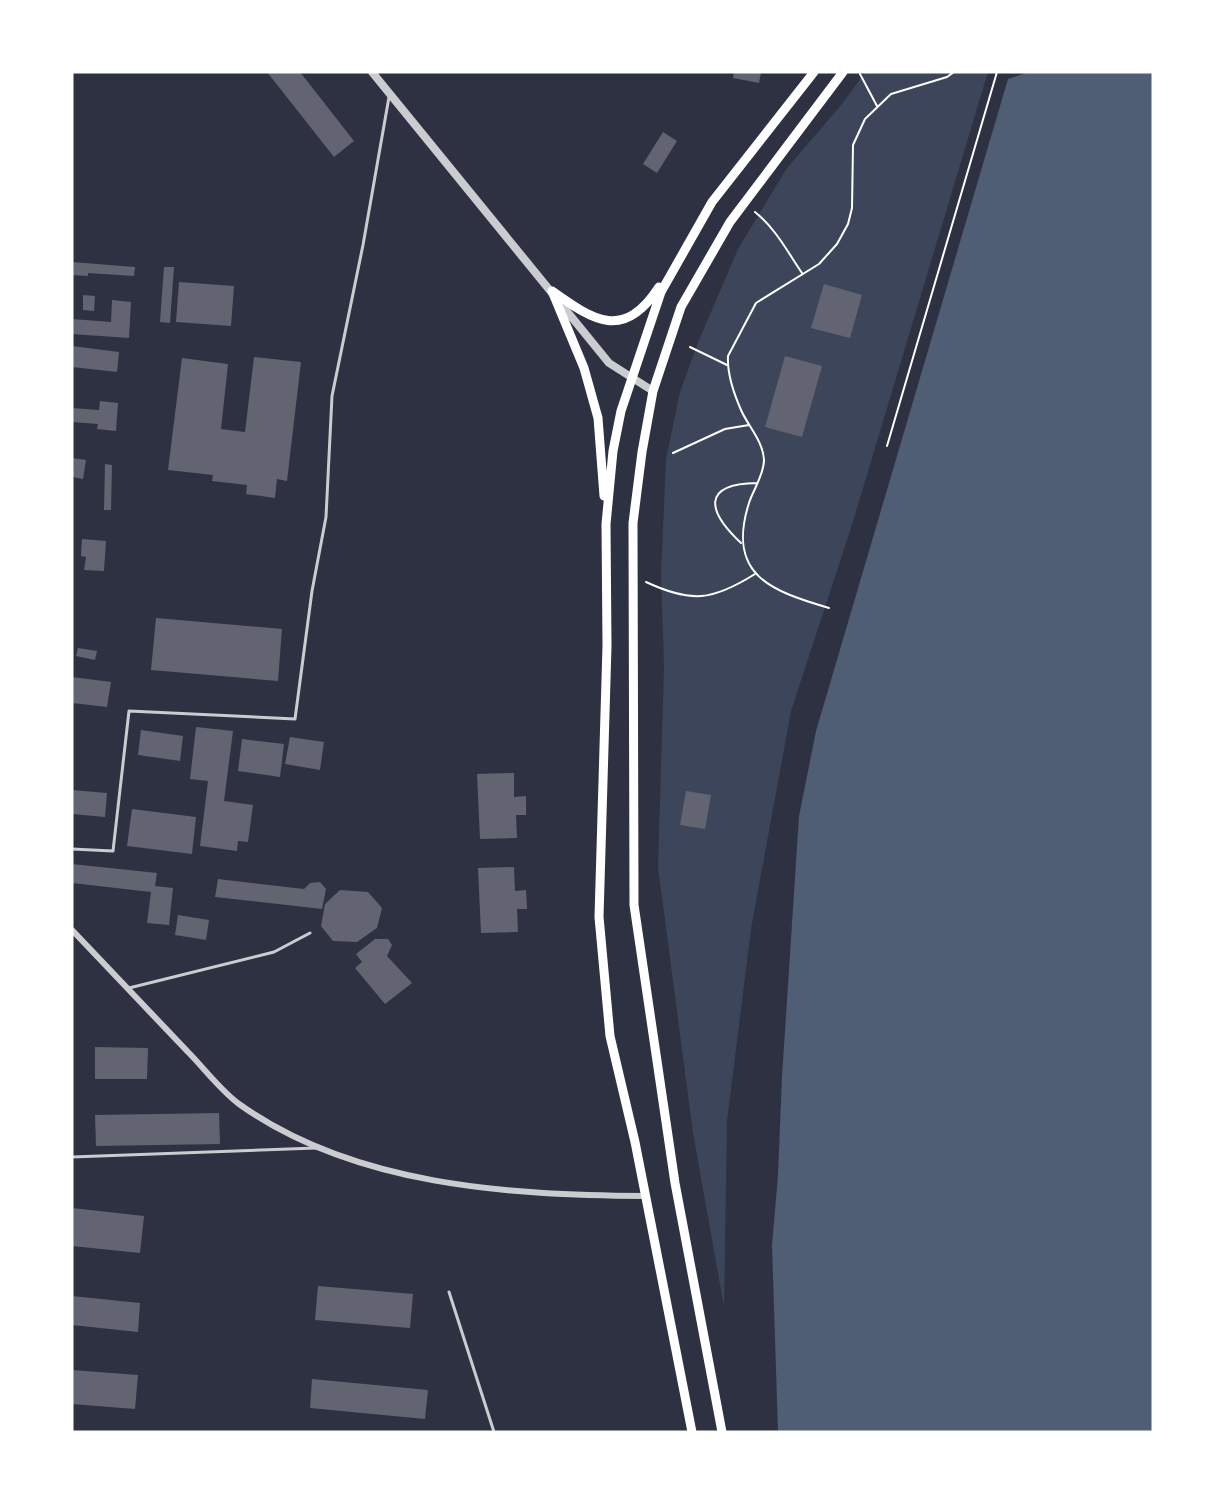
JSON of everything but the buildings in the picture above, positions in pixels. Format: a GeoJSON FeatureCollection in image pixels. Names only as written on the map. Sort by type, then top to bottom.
{"type":"FeatureCollection","features":[{"type":"Feature","properties":{"kind":"main road"},"geometry":{"type":"LineString","coordinates":[[552,291],[586,315],[611,322],[622,321],[635,314],[655,293],[712,202],[814,72]]}},
{"type":"Feature","properties":{"kind":"main road"},"geometry":{"type":"LineString","coordinates":[[722,1432],[675,1184],[634,905],[633,523],[653,391],[681,307],[706,260],[730,222],[843,72]]}},
{"type":"Feature","properties":{"kind":"main road"},"geometry":{"type":"LineString","coordinates":[[606,524],[612,451],[630,377],[661,292],[682,251]]}},
{"type":"Feature","properties":{"kind":"main road"},"geometry":{"type":"LineString","coordinates":[[552,291],[584,368],[598,418],[606,524],[608,646],[599,917],[610,1036],[645,1196],[692,1432]]}},
{"type":"Feature","properties":{"kind":"street"},"geometry":{"type":"LineString","coordinates":[[372,72],[609,363],[653,391]]}},
{"type":"Feature","properties":{"kind":"street"},"geometry":{"type":"LineString","coordinates":[[72,930],[238,1103],[317,1148],[381,1170],[462,1184],[582,1196],[645,1196]]}},
{"type":"Feature","properties":{"kind":"lane"},"geometry":{"type":"LineString","coordinates":[[72,849],[113,851],[129,711],[295,719],[312,591],[326,517],[332,396],[363,245],[389,95]]}},
{"type":"Feature","properties":{"kind":"lane"},"geometry":{"type":"LineString","coordinates":[[127,988],[274,952],[310,933]]}},
{"type":"Feature","properties":{"kind":"lane"},"geometry":{"type":"LineString","coordinates":[[72,1157],[317,1148]]}},
{"type":"Feature","properties":{"kind":"lane"},"geometry":{"type":"LineString","coordinates":[[449,1292],[494,1432]]}},
{"type":"Feature","properties":{"kind":"path"},"geometry":{"type":"LineString","coordinates":[[829,609],[776,590],[755,574],[743,545],[742,525],[764,460],[760,446],[741,410],[727,365],[731,348],[756,303],[819,264],[837,244],[848,224],[852,208],[852,145],[865,120],[877,106],[899,91],[928,84],[954,72]]}},
{"type":"Feature","properties":{"kind":"path"},"geometry":{"type":"LineString","coordinates":[[887,446],[997,72]]}},
{"type":"Feature","properties":{"kind":"path"},"geometry":{"type":"LineString","coordinates":[[860,74],[877,106]]}},
{"type":"Feature","properties":{"kind":"path"},"geometry":{"type":"LineString","coordinates":[[755,212],[772,229],[802,273]]}},
{"type":"Feature","properties":{"kind":"path"},"geometry":{"type":"LineString","coordinates":[[690,347],[727,365]]}},
{"type":"Feature","properties":{"kind":"path"},"geometry":{"type":"LineString","coordinates":[[673,453],[725,429],[749,425]]}},
{"type":"Feature","properties":{"kind":"path"},"geometry":{"type":"LineString","coordinates":[[743,545],[722,525],[716,503],[718,493],[725,487],[757,483]]}},
{"type":"Feature","properties":{"kind":"path"},"geometry":{"type":"LineString","coordinates":[[646,582],[675,594],[693,598],[721,593],[755,574]]}},
{"type":"Feature","properties":{"kind":"shaded area"},"geometry":{"type":"Polygon","coordinates":[[[865,72],[988,72],[851,528],[791,711],[751,929],[727,1121],[724,1307],[693,1133],[658,867],[664,667],[661,575],[666,459],[680,392],[699,340],[738,249],[787,168],[842,104],[865,72]]]}},
{"type":"Feature","properties":{"kind":"shaded area"},"geometry":{"type":"Polygon","coordinates":[[[1029,72],[1153,72],[1153,1432],[778,1432],[772,1245],[799,816],[816,731],[1008,79],[1029,72]]]}}]}
